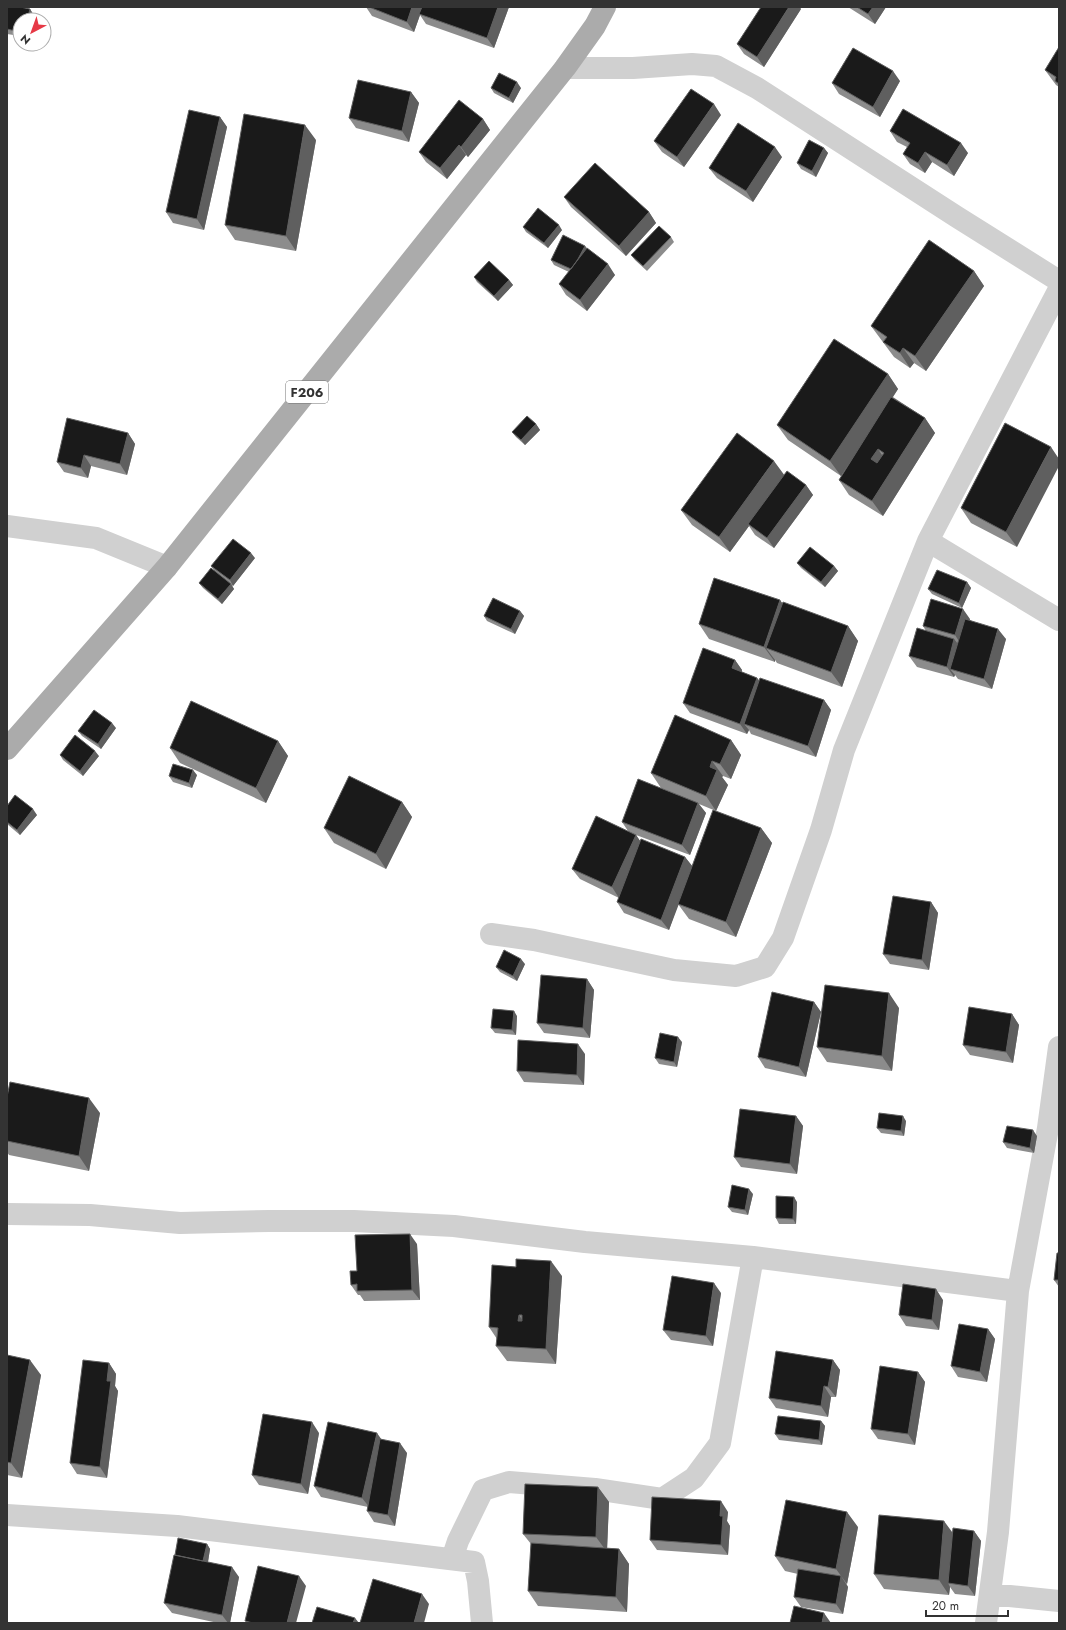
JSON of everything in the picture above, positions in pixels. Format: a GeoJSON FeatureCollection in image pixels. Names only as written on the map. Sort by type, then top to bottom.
{"type":"FeatureCollection","features":[{"type":"Feature","properties":{"kind":"main road","name":"F206"},"geometry":{"type":"LineString","coordinates":[[7,749],[167,567],[565,68],[595,26],[605,7]]}},
{"type":"Feature","properties":{"kind":"main road","name":"F206"},"geometry":{"type":"LineString","coordinates":[[595,26],[618,7]]}},
{"type":"Feature","properties":{"kind":"street"},"geometry":{"type":"LineString","coordinates":[[565,68],[633,68],[692,64],[716,66],[757,88],[956,217],[1059,281]]}},
{"type":"Feature","properties":{"kind":"street"},"geometry":{"type":"LineString","coordinates":[[491,934],[534,940],[674,970],[736,976],[765,967],[783,938],[821,830],[844,750],[928,541],[1059,289]]}},
{"type":"Feature","properties":{"kind":"street"},"geometry":{"type":"LineString","coordinates":[[7,526],[96,538],[167,567]]}},
{"type":"Feature","properties":{"kind":"street"},"geometry":{"type":"LineString","coordinates":[[928,541],[1059,620]]}},
{"type":"Feature","properties":{"kind":"street"},"geometry":{"type":"LineString","coordinates":[[986,1623],[998,1532],[1018,1291],[1048,1128],[1059,1047]]}},
{"type":"Feature","properties":{"kind":"street"},"geometry":{"type":"LineString","coordinates":[[7,1214],[90,1215],[180,1223],[346,1221],[454,1226],[585,1242],[753,1257],[1018,1291]]}},
{"type":"Feature","properties":{"kind":"street"},"geometry":{"type":"LineString","coordinates":[[452,1559],[458,1541],[483,1490],[509,1482],[595,1489],[662,1499],[694,1478],[720,1443],[753,1257]]}},
{"type":"Feature","properties":{"kind":"street"},"geometry":{"type":"LineString","coordinates":[[7,1515],[178,1526],[474,1562],[478,1580],[482,1623]]}},
{"type":"Feature","properties":{"kind":"street"},"geometry":{"type":"LineString","coordinates":[[990,1594],[1059,1601]]}},
{"type":"Feature","properties":{"kind":"building"},"geometry":{"type":"Polygon","coordinates":[[[7,7],[30,9],[29,12],[12,12],[12,30],[7,29],[7,7]]]}},
{"type":"Feature","properties":{"kind":"building"},"geometry":{"type":"Polygon","coordinates":[[[369,7],[412,7],[407,22],[369,7]]]}},
{"type":"Feature","properties":{"kind":"building"},"geometry":{"type":"Polygon","coordinates":[[[422,7],[498,7],[487,38],[419,14],[422,7]]]}},
{"type":"Feature","properties":{"kind":"building"},"geometry":{"type":"Polygon","coordinates":[[[761,7],[789,7],[757,57],[737,44],[761,7]]]}},
{"type":"Feature","properties":{"kind":"building"},"geometry":{"type":"Polygon","coordinates":[[[857,7],[873,7],[868,14],[857,7]]]}},
{"type":"Feature","properties":{"kind":"building"},"geometry":{"type":"Polygon","coordinates":[[[1059,47],[1059,84],[1055,81],[1056,77],[1045,70],[1059,47]]]}},
{"type":"Feature","properties":{"kind":"building"},"geometry":{"type":"Polygon","coordinates":[[[853,48],[893,71],[873,107],[832,83],[853,48]]]}},
{"type":"Feature","properties":{"kind":"building"},"geometry":{"type":"Polygon","coordinates":[[[499,73],[517,82],[509,98],[491,88],[499,73]]]}},
{"type":"Feature","properties":{"kind":"building"},"geometry":{"type":"Polygon","coordinates":[[[358,80],[411,92],[402,131],[349,118],[358,80]]]}},
{"type":"Feature","properties":{"kind":"building"},"geometry":{"type":"Polygon","coordinates":[[[691,89],[714,104],[677,157],[654,141],[691,89]]]}},
{"type":"Feature","properties":{"kind":"building"},"geometry":{"type":"Polygon","coordinates":[[[459,100],[483,119],[461,147],[459,145],[440,168],[419,152],[459,100]]]}},
{"type":"Feature","properties":{"kind":"building"},"geometry":{"type":"Polygon","coordinates":[[[903,109],[961,143],[947,165],[925,152],[918,163],[903,154],[910,143],[890,131],[903,109]]]}},
{"type":"Feature","properties":{"kind":"building"},"geometry":{"type":"Polygon","coordinates":[[[189,110],[220,117],[197,219],[166,212],[189,110]]]}},
{"type":"Feature","properties":{"kind":"building"},"geometry":{"type":"Polygon","coordinates":[[[244,114],[305,125],[286,236],[225,225],[244,114]]]}},
{"type":"Feature","properties":{"kind":"building"},"geometry":{"type":"Polygon","coordinates":[[[738,123],[775,147],[746,191],[709,168],[738,123]]]}},
{"type":"Feature","properties":{"kind":"building"},"geometry":{"type":"Polygon","coordinates":[[[809,140],[824,148],[812,171],[797,163],[809,140]]]}},
{"type":"Feature","properties":{"kind":"building"},"geometry":{"type":"Polygon","coordinates":[[[595,163],[649,212],[619,246],[564,197],[595,163]]]}},
{"type":"Feature","properties":{"kind":"building"},"geometry":{"type":"Polygon","coordinates":[[[538,208],[559,225],[544,243],[523,227],[538,208]]]}},
{"type":"Feature","properties":{"kind":"building"},"geometry":{"type":"Polygon","coordinates":[[[659,226],[671,237],[643,266],[631,255],[659,226]]]}},
{"type":"Feature","properties":{"kind":"building"},"geometry":{"type":"Polygon","coordinates":[[[563,235],[585,246],[571,269],[551,260],[563,235]]]}},
{"type":"Feature","properties":{"kind":"building"},"geometry":{"type":"Polygon","coordinates":[[[929,240],[974,271],[915,356],[903,348],[900,353],[883,342],[887,337],[871,326],[929,240]]]}},
{"type":"Feature","properties":{"kind":"building"},"geometry":{"type":"Polygon","coordinates":[[[587,248],[608,264],[580,300],[559,284],[587,248]]]}},
{"type":"Feature","properties":{"kind":"building"},"geometry":{"type":"Polygon","coordinates":[[[489,261],[509,280],[494,296],[474,277],[489,261]]]}},
{"type":"Feature","properties":{"kind":"building"},"geometry":{"type":"Polygon","coordinates":[[[834,339],[888,374],[830,461],[777,425],[834,339]]]}},
{"type":"Feature","properties":{"kind":"building"},"geometry":{"type":"Polygon","coordinates":[[[891,397],[925,418],[872,501],[839,480],[891,397]],[[878,449],[871,459],[877,463],[884,453],[878,449]]]}},
{"type":"Feature","properties":{"kind":"building"},"geometry":{"type":"Polygon","coordinates":[[[527,416],[536,424],[521,440],[512,432],[527,416]]]}},
{"type":"Feature","properties":{"kind":"building"},"geometry":{"type":"Polygon","coordinates":[[[67,418],[128,433],[120,464],[84,455],[81,468],[57,462],[67,418]]]}},
{"type":"Feature","properties":{"kind":"building"},"geometry":{"type":"Polygon","coordinates":[[[1005,423],[1051,447],[1006,532],[961,508],[1005,423]]]}},
{"type":"Feature","properties":{"kind":"building"},"geometry":{"type":"Polygon","coordinates":[[[737,433],[774,461],[719,537],[681,510],[737,433]]]}},
{"type":"Feature","properties":{"kind":"building"},"geometry":{"type":"Polygon","coordinates":[[[787,471],[806,485],[767,538],[748,524],[787,471]]]}},
{"type":"Feature","properties":{"kind":"building"},"geometry":{"type":"Polygon","coordinates":[[[233,539],[251,553],[230,580],[211,566],[233,539]]]}},
{"type":"Feature","properties":{"kind":"building"},"geometry":{"type":"Polygon","coordinates":[[[810,547],[834,566],[821,582],[797,563],[810,547]]]}},
{"type":"Feature","properties":{"kind":"building"},"geometry":{"type":"Polygon","coordinates":[[[211,568],[231,584],[218,599],[199,583],[211,568]]]}},
{"type":"Feature","properties":{"kind":"building"},"geometry":{"type":"Polygon","coordinates":[[[937,570],[967,582],[959,603],[928,589],[937,570]]]}},
{"type":"Feature","properties":{"kind":"building"},"geometry":{"type":"Polygon","coordinates":[[[714,578],[780,600],[764,647],[699,624],[714,578]]]}},
{"type":"Feature","properties":{"kind":"building"},"geometry":{"type":"Polygon","coordinates":[[[493,598],[520,611],[511,629],[484,616],[493,598]]]}},
{"type":"Feature","properties":{"kind":"building"},"geometry":{"type":"Polygon","coordinates":[[[931,599],[963,609],[955,635],[923,626],[931,599]]]}},
{"type":"Feature","properties":{"kind":"building"},"geometry":{"type":"Polygon","coordinates":[[[783,602],[848,626],[831,672],[766,648],[783,602]]]}},
{"type":"Feature","properties":{"kind":"building"},"geometry":{"type":"Polygon","coordinates":[[[965,619],[998,629],[984,679],[950,669],[965,619]]]}},
{"type":"Feature","properties":{"kind":"building"},"geometry":{"type":"Polygon","coordinates":[[[917,628],[954,639],[947,667],[909,656],[917,628]]]}},
{"type":"Feature","properties":{"kind":"building"},"geometry":{"type":"Polygon","coordinates":[[[703,648],[735,660],[732,668],[757,678],[740,724],[683,703],[703,648]]]}},
{"type":"Feature","properties":{"kind":"building"},"geometry":{"type":"Polygon","coordinates":[[[760,678],[824,700],[808,746],[744,724],[760,678]]]}},
{"type":"Feature","properties":{"kind":"building"},"geometry":{"type":"Polygon","coordinates":[[[191,701],[278,741],[256,788],[170,748],[191,701]]]}},
{"type":"Feature","properties":{"kind":"building"},"geometry":{"type":"Polygon","coordinates":[[[94,710],[112,723],[98,744],[78,731],[94,710]]]}},
{"type":"Feature","properties":{"kind":"building"},"geometry":{"type":"Polygon","coordinates":[[[675,715],[731,740],[720,764],[712,761],[710,767],[717,770],[706,796],[651,773],[675,715]]]}},
{"type":"Feature","properties":{"kind":"building"},"geometry":{"type":"Polygon","coordinates":[[[75,735],[95,751],[80,771],[60,755],[75,735]]]}},
{"type":"Feature","properties":{"kind":"building"},"geometry":{"type":"Polygon","coordinates":[[[173,764],[193,770],[189,783],[169,776],[173,764]]]}},
{"type":"Feature","properties":{"kind":"building"},"geometry":{"type":"Polygon","coordinates":[[[349,776],[402,802],[376,854],[324,828],[349,776]]]}},
{"type":"Feature","properties":{"kind":"building"},"geometry":{"type":"Polygon","coordinates":[[[638,779],[698,803],[682,845],[622,822],[638,779]]]}},
{"type":"Feature","properties":{"kind":"building"},"geometry":{"type":"Polygon","coordinates":[[[15,795],[33,809],[17,830],[7,822],[7,806],[15,795]]]}},
{"type":"Feature","properties":{"kind":"building"},"geometry":{"type":"Polygon","coordinates":[[[713,810],[761,828],[726,922],[678,904],[713,810]]]}},
{"type":"Feature","properties":{"kind":"building"},"geometry":{"type":"Polygon","coordinates":[[[596,816],[636,835],[612,887],[572,869],[596,816]]]}},
{"type":"Feature","properties":{"kind":"building"},"geometry":{"type":"Polygon","coordinates":[[[641,839],[685,857],[661,920],[617,902],[641,839]]]}},
{"type":"Feature","properties":{"kind":"building"},"geometry":{"type":"Polygon","coordinates":[[[893,896],[931,902],[922,960],[883,954],[893,896]]]}},
{"type":"Feature","properties":{"kind":"building"},"geometry":{"type":"Polygon","coordinates":[[[504,950],[521,959],[513,976],[496,967],[504,950]]]}},
{"type":"Feature","properties":{"kind":"building"},"geometry":{"type":"Polygon","coordinates":[[[541,975],[587,979],[583,1028],[537,1023],[541,975]]]}},
{"type":"Feature","properties":{"kind":"building"},"geometry":{"type":"Polygon","coordinates":[[[825,985],[889,993],[882,1056],[817,1047],[825,985]]]}},
{"type":"Feature","properties":{"kind":"building"},"geometry":{"type":"Polygon","coordinates":[[[772,992],[814,1002],[799,1067],[758,1057],[772,992]]]}},
{"type":"Feature","properties":{"kind":"building"},"geometry":{"type":"Polygon","coordinates":[[[969,1007],[1012,1014],[1006,1052],[963,1045],[969,1007]]]}},
{"type":"Feature","properties":{"kind":"building"},"geometry":{"type":"Polygon","coordinates":[[[493,1009],[514,1011],[512,1030],[491,1028],[493,1009]]]}},
{"type":"Feature","properties":{"kind":"building"},"geometry":{"type":"Polygon","coordinates":[[[660,1033],[678,1037],[674,1062],[655,1058],[660,1033]]]}},
{"type":"Feature","properties":{"kind":"building"},"geometry":{"type":"Polygon","coordinates":[[[518,1040],[578,1044],[577,1075],[517,1071],[518,1040]]]}},
{"type":"Feature","properties":{"kind":"building"},"geometry":{"type":"Polygon","coordinates":[[[10,1082],[89,1098],[79,1156],[7,1141],[7,1097],[10,1082]]]}},
{"type":"Feature","properties":{"kind":"building"},"geometry":{"type":"Polygon","coordinates":[[[740,1109],[796,1116],[790,1164],[734,1157],[740,1109]]]}},
{"type":"Feature","properties":{"kind":"building"},"geometry":{"type":"Polygon","coordinates":[[[879,1113],[903,1116],[901,1131],[877,1128],[879,1113]]]}},
{"type":"Feature","properties":{"kind":"building"},"geometry":{"type":"Polygon","coordinates":[[[1007,1126],[1033,1130],[1030,1148],[1003,1142],[1007,1126]]]}},
{"type":"Feature","properties":{"kind":"building"},"geometry":{"type":"Polygon","coordinates":[[[732,1185],[749,1189],[745,1210],[728,1207],[732,1185]]]}},
{"type":"Feature","properties":{"kind":"building"},"geometry":{"type":"Polygon","coordinates":[[[776,1196],[794,1197],[793,1219],[776,1218],[776,1196]]]}},
{"type":"Feature","properties":{"kind":"building"},"geometry":{"type":"Polygon","coordinates":[[[410,1234],[412,1290],[357,1291],[357,1284],[351,1285],[350,1271],[357,1271],[355,1235],[410,1234]]]}},
{"type":"Feature","properties":{"kind":"building"},"geometry":{"type":"Polygon","coordinates":[[[1057,1253],[1059,1253],[1059,1280],[1054,1280],[1057,1253]]]}},
{"type":"Feature","properties":{"kind":"building"},"geometry":{"type":"Polygon","coordinates":[[[516,1259],[551,1261],[546,1349],[496,1346],[498,1328],[489,1327],[492,1265],[516,1267],[516,1259]],[[519,1315],[518,1321],[522,1321],[522,1315],[519,1315]]]}},
{"type":"Feature","properties":{"kind":"building"},"geometry":{"type":"Polygon","coordinates":[[[672,1276],[714,1283],[706,1336],[663,1330],[672,1276]]]}},
{"type":"Feature","properties":{"kind":"building"},"geometry":{"type":"Polygon","coordinates":[[[903,1284],[936,1289],[932,1320],[899,1315],[903,1284]]]}},
{"type":"Feature","properties":{"kind":"building"},"geometry":{"type":"Polygon","coordinates":[[[959,1324],[988,1329],[980,1372],[951,1366],[959,1324]]]}},
{"type":"Feature","properties":{"kind":"building"},"geometry":{"type":"Polygon","coordinates":[[[776,1351],[833,1360],[828,1387],[824,1386],[821,1406],[769,1398],[776,1351]]]}},
{"type":"Feature","properties":{"kind":"building"},"geometry":{"type":"Polygon","coordinates":[[[7,1355],[30,1360],[11,1463],[7,1462],[7,1355]]]}},
{"type":"Feature","properties":{"kind":"building"},"geometry":{"type":"Polygon","coordinates":[[[83,1360],[109,1363],[107,1381],[111,1381],[100,1467],[70,1463],[83,1360]]]}},
{"type":"Feature","properties":{"kind":"building"},"geometry":{"type":"Polygon","coordinates":[[[880,1366],[918,1372],[908,1434],[871,1429],[880,1366]]]}},
{"type":"Feature","properties":{"kind":"building"},"geometry":{"type":"Polygon","coordinates":[[[263,1414],[312,1422],[301,1484],[252,1475],[263,1414]]]}},
{"type":"Feature","properties":{"kind":"building"},"geometry":{"type":"Polygon","coordinates":[[[778,1416],[821,1421],[819,1440],[775,1434],[778,1416]]]}},
{"type":"Feature","properties":{"kind":"building"},"geometry":{"type":"Polygon","coordinates":[[[328,1422],[377,1433],[362,1498],[314,1486],[328,1422]]]}},
{"type":"Feature","properties":{"kind":"building"},"geometry":{"type":"Polygon","coordinates":[[[380,1439],[400,1443],[388,1515],[367,1511],[380,1439]]]}},
{"type":"Feature","properties":{"kind":"building"},"geometry":{"type":"Polygon","coordinates":[[[525,1484],[598,1487],[596,1537],[523,1534],[525,1484]]]}},
{"type":"Feature","properties":{"kind":"building"},"geometry":{"type":"Polygon","coordinates":[[[652,1497],[721,1501],[720,1516],[723,1516],[721,1545],[650,1540],[652,1497]]]}},
{"type":"Feature","properties":{"kind":"building"},"geometry":{"type":"Polygon","coordinates":[[[786,1500],[847,1512],[836,1569],[775,1556],[786,1500]]]}},
{"type":"Feature","properties":{"kind":"building"},"geometry":{"type":"Polygon","coordinates":[[[879,1515],[944,1521],[939,1580],[874,1574],[879,1515]]]}},
{"type":"Feature","properties":{"kind":"building"},"geometry":{"type":"Polygon","coordinates":[[[953,1528],[974,1531],[968,1586],[948,1583],[953,1528]]]}},
{"type":"Feature","properties":{"kind":"building"},"geometry":{"type":"Polygon","coordinates":[[[178,1538],[207,1544],[203,1561],[175,1555],[178,1538]]]}},
{"type":"Feature","properties":{"kind":"building"},"geometry":{"type":"Polygon","coordinates":[[[531,1543],[619,1549],[616,1597],[528,1591],[531,1543]]]}},
{"type":"Feature","properties":{"kind":"building"},"geometry":{"type":"Polygon","coordinates":[[[174,1555],[232,1567],[222,1615],[164,1603],[174,1555]]]}},
{"type":"Feature","properties":{"kind":"building"},"geometry":{"type":"Polygon","coordinates":[[[258,1566],[299,1576],[287,1623],[253,1623],[245,1621],[258,1566]]]}},
{"type":"Feature","properties":{"kind":"building"},"geometry":{"type":"Polygon","coordinates":[[[798,1569],[841,1576],[836,1604],[794,1597],[798,1569]]]}},
{"type":"Feature","properties":{"kind":"building"},"geometry":{"type":"Polygon","coordinates":[[[373,1579],[422,1594],[414,1623],[360,1623],[373,1579]]]}},
{"type":"Feature","properties":{"kind":"building"},"geometry":{"type":"Polygon","coordinates":[[[794,1606],[824,1613],[822,1623],[790,1623],[794,1606]]]}},
{"type":"Feature","properties":{"kind":"building"},"geometry":{"type":"Polygon","coordinates":[[[317,1607],[355,1618],[353,1623],[312,1623],[317,1607]]]}}]}
